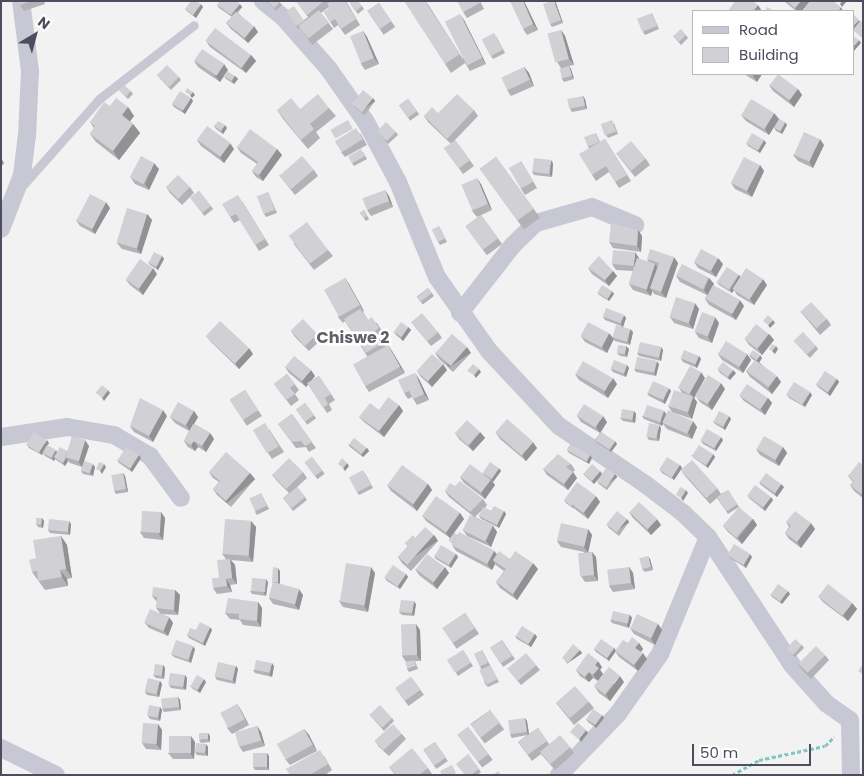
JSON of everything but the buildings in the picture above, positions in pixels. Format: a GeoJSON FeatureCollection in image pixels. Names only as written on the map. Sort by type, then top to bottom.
{"type":"FeatureCollection","features":[{"type":"Feature","properties":{"kind":"street"},"geometry":{"type":"LineString","coordinates":[[1,229],[16,192],[27,137],[30,71],[21,1]]}},
{"type":"Feature","properties":{"kind":"street"},"geometry":{"type":"LineString","coordinates":[[263,1],[283,17],[328,68],[366,122],[398,182],[431,265],[460,313],[490,351],[559,426],[645,484],[683,513],[708,537],[792,665],[827,704],[856,722],[851,775]]}},
{"type":"Feature","properties":{"kind":"street"},"geometry":{"type":"LineString","coordinates":[[460,313],[513,245],[536,223],[592,207],[635,226]]}},
{"type":"Feature","properties":{"kind":"street"},"geometry":{"type":"LineString","coordinates":[[1,437],[67,427],[114,435],[150,456],[181,498]]}},
{"type":"Feature","properties":{"kind":"street"},"geometry":{"type":"LineString","coordinates":[[559,775],[617,714],[660,654],[681,609],[708,537]]}},
{"type":"Feature","properties":{"kind":"street"},"geometry":{"type":"LineString","coordinates":[[1,748],[56,775]]}},
{"type":"Feature","properties":{"kind":"lane"},"geometry":{"type":"LineString","coordinates":[[16,192],[99,99],[194,25]]}},
{"type":"Feature","properties":{"kind":"path"},"geometry":{"type":"LineString","coordinates":[[732,775],[759,760],[825,746],[856,722]]}},
{"type":"Feature","properties":{"kind":"district","name":"Chiswe 2"},"geometry":{"type":"Point","coordinates":[353,338]}}]}
